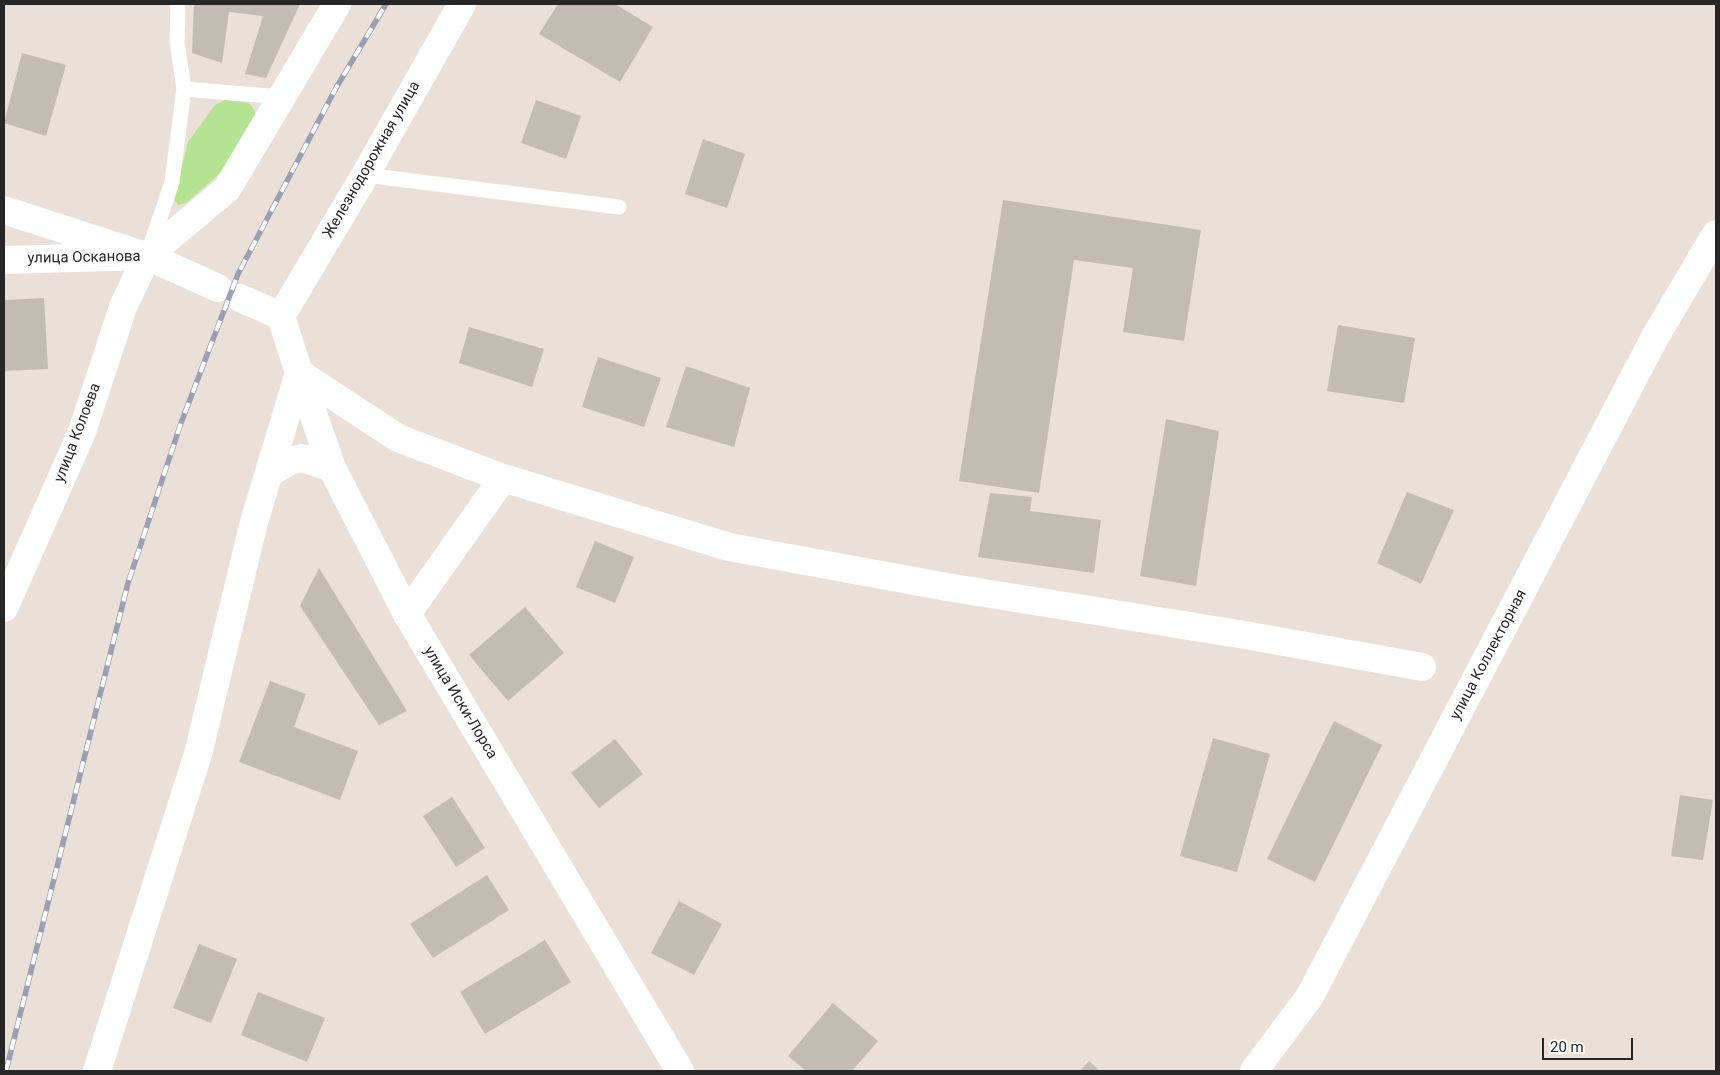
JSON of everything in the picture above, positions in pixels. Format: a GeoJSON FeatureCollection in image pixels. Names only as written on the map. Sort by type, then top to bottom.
{"type":"FeatureCollection","features":[{"type":"Feature","properties":{"kind":"street"},"geometry":{"type":"LineString","coordinates":[[4,210],[147,256],[227,189],[337,4]]}},
{"type":"Feature","properties":{"kind":"street","name":"Железнодорожная улица"},"geometry":{"type":"LineString","coordinates":[[281,316],[365,175],[462,4]]}},
{"type":"Feature","properties":{"kind":"street","name":"улица Коллекторная"},"geometry":{"type":"LineString","coordinates":[[1254,1071],[1310,996],[1655,337],[1716,234]]}},
{"type":"Feature","properties":{"kind":"street","name":"улица Осканова"},"geometry":{"type":"LineString","coordinates":[[4,260],[147,256],[281,316]]}},
{"type":"Feature","properties":{"kind":"street","name":"улица Колоева"},"geometry":{"type":"LineString","coordinates":[[4,608],[82,432],[123,307],[147,256]]}},
{"type":"Feature","properties":{"kind":"street","name":"улица Иски-Лорса"},"geometry":{"type":"LineString","coordinates":[[281,316],[332,468],[407,614],[680,1071]]}},
{"type":"Feature","properties":{"kind":"street"},"geometry":{"type":"LineString","coordinates":[[98,1071],[198,754],[254,522],[299,373],[398,438],[503,478],[729,547],[947,587],[1244,635],[1422,668]]}},
{"type":"Feature","properties":{"kind":"street"},"geometry":{"type":"LineString","coordinates":[[269,473],[290,461],[302,458],[332,468]]}},
{"type":"Feature","properties":{"kind":"street"},"geometry":{"type":"LineString","coordinates":[[407,614],[503,478]]}},
{"type":"Feature","properties":{"kind":"lane"},"geometry":{"type":"LineString","coordinates":[[147,256],[172,182],[184,89],[177,42],[178,4]]}},
{"type":"Feature","properties":{"kind":"lane"},"geometry":{"type":"LineString","coordinates":[[184,89],[282,97]]}},
{"type":"Feature","properties":{"kind":"lane"},"geometry":{"type":"LineString","coordinates":[[365,175],[619,207]]}},
{"type":"Feature","properties":{"kind":"green space"},"geometry":{"type":"Polygon","coordinates":[[[225,100],[249,103],[255,111],[256,120],[234,161],[186,203],[178,205],[174,199],[188,142],[215,105],[225,100]]]}},
{"type":"Feature","properties":{"kind":"building"},"geometry":{"type":"Polygon","coordinates":[[[194,4],[300,4],[266,78],[245,74],[263,16],[229,12],[222,63],[192,53],[194,4]]]}},
{"type":"Feature","properties":{"kind":"building"},"geometry":{"type":"Polygon","coordinates":[[[558,4],[615,4],[653,27],[620,82],[539,34],[558,4]]]}},
{"type":"Feature","properties":{"kind":"building"},"geometry":{"type":"Polygon","coordinates":[[[22,53],[66,65],[46,136],[4,123],[22,53]]]}},
{"type":"Feature","properties":{"kind":"building"},"geometry":{"type":"Polygon","coordinates":[[[536,100],[581,116],[566,159],[521,143],[536,100]]]}},
{"type":"Feature","properties":{"kind":"building"},"geometry":{"type":"Polygon","coordinates":[[[703,139],[745,154],[727,208],[685,194],[703,139]]]}},
{"type":"Feature","properties":{"kind":"building"},"geometry":{"type":"Polygon","coordinates":[[[1003,200],[1201,230],[1184,341],[1123,332],[1133,268],[1074,260],[1039,493],[959,481],[1003,200]]]}},
{"type":"Feature","properties":{"kind":"building"},"geometry":{"type":"Polygon","coordinates":[[[44,298],[48,369],[4,371],[4,300],[44,298]]]}},
{"type":"Feature","properties":{"kind":"building"},"geometry":{"type":"Polygon","coordinates":[[[1338,325],[1415,338],[1404,403],[1327,391],[1338,325]]]}},
{"type":"Feature","properties":{"kind":"building"},"geometry":{"type":"Polygon","coordinates":[[[469,327],[544,349],[532,387],[459,363],[469,327]]]}},
{"type":"Feature","properties":{"kind":"building"},"geometry":{"type":"Polygon","coordinates":[[[598,357],[661,378],[644,427],[582,407],[598,357]]]}},
{"type":"Feature","properties":{"kind":"building"},"geometry":{"type":"Polygon","coordinates":[[[686,366],[750,388],[734,447],[666,427],[686,366]]]}},
{"type":"Feature","properties":{"kind":"building"},"geometry":{"type":"Polygon","coordinates":[[[1166,419],[1219,431],[1196,586],[1140,576],[1166,419]]]}},
{"type":"Feature","properties":{"kind":"building"},"geometry":{"type":"Polygon","coordinates":[[[1407,492],[1454,510],[1421,584],[1377,563],[1407,492]]]}},
{"type":"Feature","properties":{"kind":"building"},"geometry":{"type":"Polygon","coordinates":[[[990,493],[1032,497],[1030,511],[1101,520],[1094,573],[978,557],[990,493]]]}},
{"type":"Feature","properties":{"kind":"building"},"geometry":{"type":"Polygon","coordinates":[[[595,541],[634,557],[615,603],[576,587],[595,541]]]}},
{"type":"Feature","properties":{"kind":"building"},"geometry":{"type":"Polygon","coordinates":[[[319,568],[407,711],[379,725],[300,606],[319,568]]]}},
{"type":"Feature","properties":{"kind":"building"},"geometry":{"type":"Polygon","coordinates":[[[525,607],[564,653],[508,701],[469,655],[525,607]]]}},
{"type":"Feature","properties":{"kind":"building"},"geometry":{"type":"Polygon","coordinates":[[[270,681],[306,694],[294,727],[358,751],[340,800],[239,762],[270,681]]]}},
{"type":"Feature","properties":{"kind":"building"},"geometry":{"type":"Polygon","coordinates":[[[1334,721],[1382,745],[1315,882],[1267,859],[1334,721]]]}},
{"type":"Feature","properties":{"kind":"building"},"geometry":{"type":"Polygon","coordinates":[[[1213,738],[1270,754],[1237,872],[1180,856],[1213,738]]]}},
{"type":"Feature","properties":{"kind":"building"},"geometry":{"type":"Polygon","coordinates":[[[615,739],[643,774],[599,808],[571,773],[615,739]]]}},
{"type":"Feature","properties":{"kind":"building"},"geometry":{"type":"Polygon","coordinates":[[[1680,795],[1713,800],[1703,860],[1671,856],[1680,795]]]}},
{"type":"Feature","properties":{"kind":"building"},"geometry":{"type":"Polygon","coordinates":[[[452,797],[485,848],[456,867],[423,816],[452,797]]]}},
{"type":"Feature","properties":{"kind":"building"},"geometry":{"type":"Polygon","coordinates":[[[487,875],[509,910],[433,958],[410,924],[487,875]]]}},
{"type":"Feature","properties":{"kind":"building"},"geometry":{"type":"Polygon","coordinates":[[[679,901],[722,924],[694,975],[651,953],[679,901]]]}},
{"type":"Feature","properties":{"kind":"building"},"geometry":{"type":"Polygon","coordinates":[[[545,940],[571,982],[485,1034],[460,992],[545,940]]]}},
{"type":"Feature","properties":{"kind":"building"},"geometry":{"type":"Polygon","coordinates":[[[199,944],[237,959],[211,1023],[173,1008],[199,944]]]}},
{"type":"Feature","properties":{"kind":"building"},"geometry":{"type":"Polygon","coordinates":[[[258,992],[325,1018],[307,1062],[241,1035],[258,992]]]}},
{"type":"Feature","properties":{"kind":"building"},"geometry":{"type":"Polygon","coordinates":[[[833,1003],[878,1041],[852,1071],[806,1071],[788,1056],[833,1003]]]}},
{"type":"Feature","properties":{"kind":"building"},"geometry":{"type":"Polygon","coordinates":[[[1089,1061],[1100,1071],[1080,1071],[1089,1061]]]}},
{"type":"Feature","properties":{"kind":"railway"},"geometry":{"type":"LineString","coordinates":[[6,1071],[128,583],[181,423],[238,274],[336,88],[386,4]]}}]}
